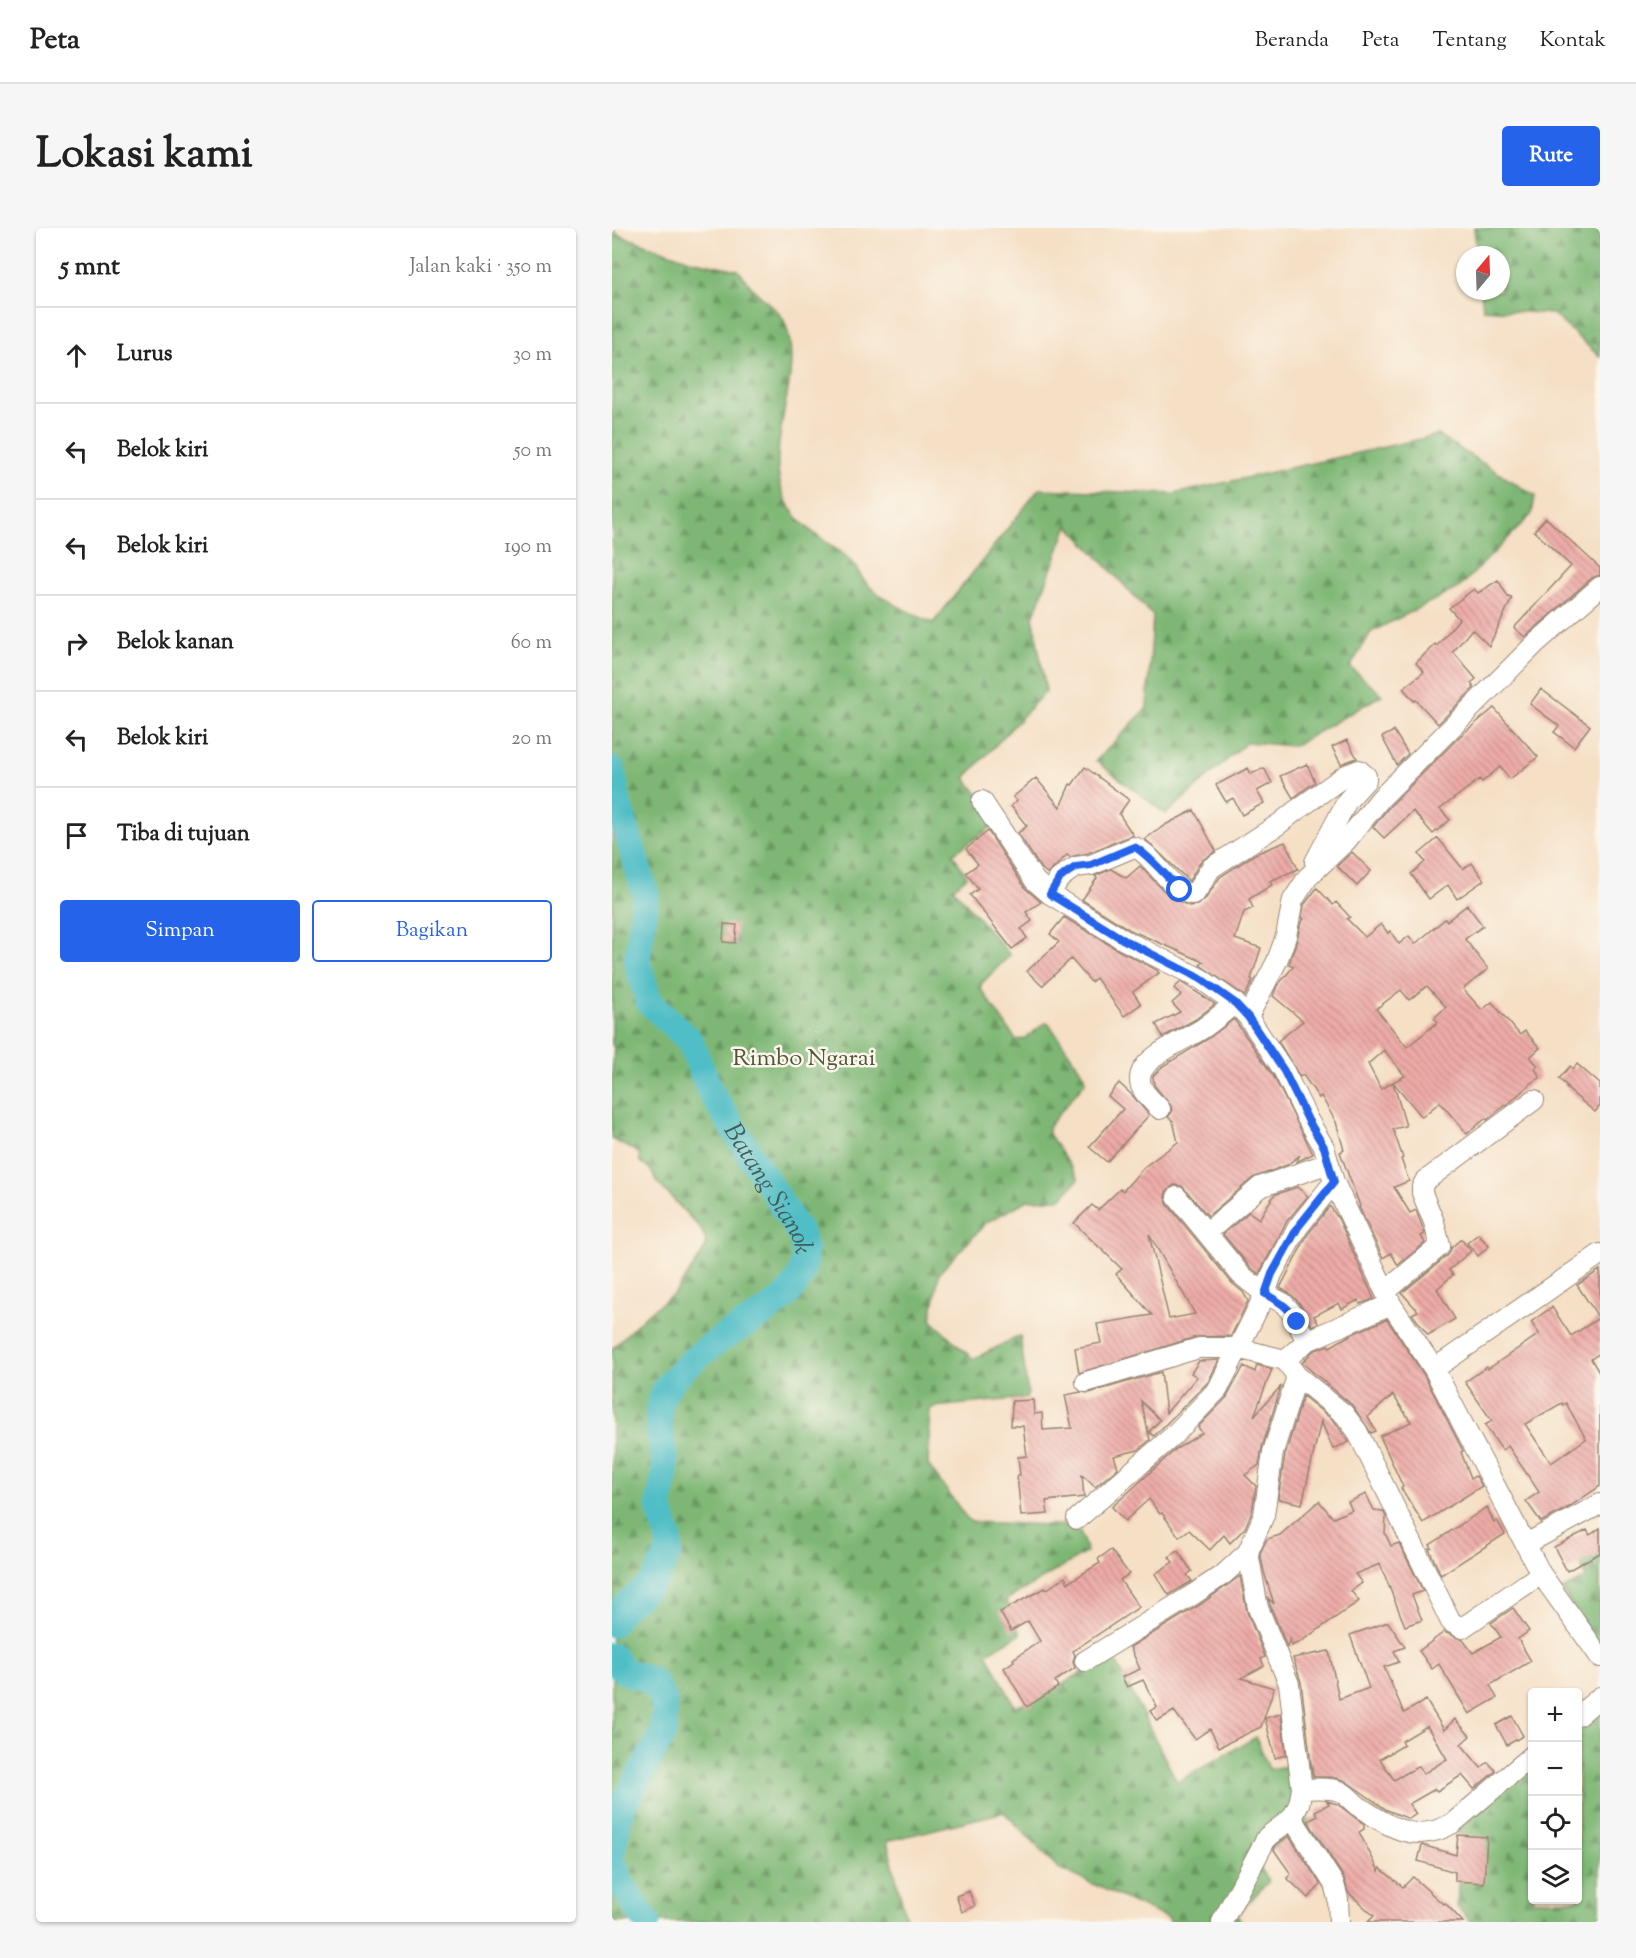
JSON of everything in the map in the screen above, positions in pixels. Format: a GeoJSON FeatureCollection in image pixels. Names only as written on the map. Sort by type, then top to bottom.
{"type":"FeatureCollection","features":[{"type":"Feature","properties":{"kind":"street"},"geometry":{"type":"LineString","coordinates":[[1308,877],[1346,841],[1381,798],[1536,643],[1600,587]]}},
{"type":"Feature","properties":{"kind":"street"},"geometry":{"type":"LineString","coordinates":[[1050,894],[1059,879],[1076,867],[1091,865],[1134,847],[1142,850],[1146,858],[1180,890],[1192,894],[1196,892],[1211,868],[1280,824],[1346,776],[1359,770],[1381,798]]}},
{"type":"Feature","properties":{"kind":"street"},"geometry":{"type":"LineString","coordinates":[[1160,1109],[1140,1083],[1144,1068],[1164,1049],[1241,1010],[1277,961],[1286,936],[1293,900],[1308,877],[1347,801],[1366,780]]}},
{"type":"Feature","properties":{"kind":"street"},"geometry":{"type":"LineString","coordinates":[[982,801],[1035,881],[1050,894],[1124,940],[1201,979],[1241,1010],[1284,1071],[1324,1147],[1334,1182],[1388,1297],[1434,1369],[1541,1574],[1600,1657]]}},
{"type":"Feature","properties":{"kind":"street"},"geometry":{"type":"LineString","coordinates":[[1285,1360],[1307,1341],[1388,1297],[1430,1253],[1438,1250],[1440,1246],[1434,1222],[1422,1193],[1425,1181],[1534,1100]]}},
{"type":"Feature","properties":{"kind":"street"},"geometry":{"type":"LineString","coordinates":[[1205,1231],[1212,1228],[1260,1187],[1329,1163]]}},
{"type":"Feature","properties":{"kind":"street"},"geometry":{"type":"LineString","coordinates":[[1077,1519],[1174,1435],[1218,1389],[1265,1294],[1272,1274],[1298,1227],[1334,1182]]}},
{"type":"Feature","properties":{"kind":"street"},"geometry":{"type":"LineString","coordinates":[[1177,1197],[1242,1275],[1291,1311],[1307,1341]]}},
{"type":"Feature","properties":{"kind":"street"},"geometry":{"type":"LineString","coordinates":[[1434,1369],[1600,1255]]}},
{"type":"Feature","properties":{"kind":"street"},"geometry":{"type":"LineString","coordinates":[[1086,1382],[1199,1348],[1237,1348],[1285,1360],[1297,1376],[1336,1406],[1357,1431],[1451,1622],[1462,1628],[1541,1574]]}},
{"type":"Feature","properties":{"kind":"street"},"geometry":{"type":"LineString","coordinates":[[1084,1661],[1194,1594],[1224,1574],[1248,1552],[1264,1515],[1273,1452],[1297,1376]]}},
{"type":"Feature","properties":{"kind":"street"},"geometry":{"type":"LineString","coordinates":[[1526,1544],[1600,1504]]}},
{"type":"Feature","properties":{"kind":"street"},"geometry":{"type":"LineString","coordinates":[[1222,1922],[1267,1837],[1292,1818],[1299,1804],[1302,1789],[1289,1684],[1258,1608],[1248,1552]]}},
{"type":"Feature","properties":{"kind":"street"},"geometry":{"type":"LineString","coordinates":[[1582,1713],[1600,1697]]}},
{"type":"Feature","properties":{"kind":"street"},"geometry":{"type":"LineString","coordinates":[[1302,1789],[1341,1792],[1355,1804],[1396,1829],[1411,1834],[1425,1834],[1453,1824],[1528,1759]]}},
{"type":"Feature","properties":{"kind":"street"},"geometry":{"type":"LineString","coordinates":[[1292,1818],[1334,1884],[1340,1922]]}},
{"type":"Feature","properties":{"kind":"green space"},"geometry":{"type":"Polygon","coordinates":[[[1474,228],[1600,228],[1600,357],[1553,314],[1483,309],[1482,300],[1510,300],[1510,246],[1476,246],[1474,228]]]}},
{"type":"Feature","properties":{"kind":"green space","name":"Rimbo Ngarai"},"geometry":{"type":"Polygon","coordinates":[[[612,229],[619,235],[690,260],[738,270],[753,289],[778,313],[787,329],[791,353],[790,376],[778,448],[778,471],[783,494],[795,515],[813,533],[848,558],[864,581],[873,589],[898,606],[933,623],[1039,489],[1174,494],[1438,435],[1535,496],[1532,514],[1460,587],[1371,632],[1350,667],[1382,695],[1294,746],[1247,742],[1166,814],[1096,761],[1147,708],[1153,616],[1068,525],[1033,617],[1046,691],[965,778],[1000,821],[953,854],[967,877],[953,888],[1010,955],[981,984],[981,989],[1016,1040],[1024,1039],[1045,1023],[1049,1024],[1084,1075],[1085,1082],[1049,1126],[1049,1134],[1078,1180],[1060,1199],[1028,1200],[987,1222],[939,1273],[931,1320],[973,1359],[1020,1336],[1028,1394],[1026,1398],[930,1409],[928,1465],[968,1520],[972,1522],[1078,1526],[1087,1552],[1006,1600],[1020,1634],[987,1653],[1015,1707],[1057,1688],[1112,1653],[1177,1782],[1256,1737],[1269,1769],[1311,1762],[1315,1789],[1307,1817],[1310,1826],[1254,1858],[1269,1881],[1237,1915],[1241,1922],[1170,1922],[1169,1919],[1058,1868],[1004,1812],[887,1841],[907,1922],[612,1922],[612,1349],[647,1314],[675,1293],[706,1246],[700,1228],[657,1182],[650,1169],[640,1162],[639,1153],[612,1139],[614,1048],[612,1044],[612,229]]]}},
{"type":"Feature","properties":{"kind":"green space"},"geometry":{"type":"Polygon","coordinates":[[[1600,1549],[1600,1648],[1562,1590],[1586,1578],[1579,1559],[1600,1549]]]}},
{"type":"Feature","properties":{"kind":"green space"},"geometry":{"type":"Polygon","coordinates":[[[1600,1706],[1600,1922],[1471,1922],[1457,1907],[1461,1836],[1457,1831],[1528,1768],[1528,1904],[1582,1904],[1582,1722],[1600,1706]]]}},
{"type":"Feature","properties":{"kind":"building"},"geometry":{"type":"Polygon","coordinates":[[[1546,518],[1600,568],[1600,575],[1592,578],[1525,637],[1514,628],[1571,566],[1534,531],[1546,518]]]}},
{"type":"Feature","properties":{"kind":"building"},"geometry":{"type":"Polygon","coordinates":[[[1498,580],[1508,597],[1512,598],[1489,646],[1472,629],[1453,652],[1476,679],[1471,683],[1474,688],[1438,724],[1403,688],[1424,672],[1416,663],[1435,644],[1437,646],[1459,619],[1449,608],[1474,589],[1478,593],[1498,580]]]}},
{"type":"Feature","properties":{"kind":"building"},"geometry":{"type":"Polygon","coordinates":[[[1541,689],[1590,726],[1574,747],[1554,732],[1559,726],[1530,704],[1541,689]]]}},
{"type":"Feature","properties":{"kind":"building"},"geometry":{"type":"Polygon","coordinates":[[[1494,708],[1538,757],[1510,779],[1500,767],[1482,782],[1480,779],[1440,809],[1450,820],[1433,834],[1413,811],[1384,838],[1373,827],[1390,806],[1459,737],[1494,708]]]}},
{"type":"Feature","properties":{"kind":"building"},"geometry":{"type":"Polygon","coordinates":[[[1394,731],[1408,754],[1397,765],[1382,737],[1394,731]]]}},
{"type":"Feature","properties":{"kind":"building"},"geometry":{"type":"Polygon","coordinates":[[[1347,740],[1357,758],[1341,764],[1332,747],[1347,740]]]}},
{"type":"Feature","properties":{"kind":"building"},"geometry":{"type":"Polygon","coordinates":[[[1307,764],[1315,782],[1293,798],[1280,776],[1307,764]]]}},
{"type":"Feature","properties":{"kind":"building"},"geometry":{"type":"Polygon","coordinates":[[[1085,767],[1129,800],[1119,814],[1133,835],[1088,853],[1070,857],[1067,855],[1048,874],[1040,867],[1018,833],[1027,826],[1011,806],[1017,801],[1013,797],[1036,778],[1060,807],[1070,784],[1072,785],[1085,767]]]}},
{"type":"Feature","properties":{"kind":"building"},"geometry":{"type":"Polygon","coordinates":[[[1248,768],[1251,774],[1264,768],[1272,783],[1257,791],[1264,803],[1242,815],[1233,798],[1226,802],[1216,785],[1248,768]]]}},
{"type":"Feature","properties":{"kind":"building"},"geometry":{"type":"Polygon","coordinates":[[[1194,810],[1216,851],[1201,861],[1189,881],[1145,839],[1165,825],[1194,810]]]}},
{"type":"Feature","properties":{"kind":"building"},"geometry":{"type":"Polygon","coordinates":[[[988,831],[1025,888],[1041,902],[1026,912],[1032,921],[1021,929],[1027,938],[1012,949],[970,895],[978,889],[966,873],[978,864],[966,849],[988,831]]]}},
{"type":"Feature","properties":{"kind":"building"},"geometry":{"type":"Polygon","coordinates":[[[1438,838],[1463,869],[1472,863],[1484,880],[1457,899],[1448,885],[1429,899],[1411,874],[1425,862],[1419,854],[1438,838]]]}},
{"type":"Feature","properties":{"kind":"building"},"geometry":{"type":"Polygon","coordinates":[[[1285,842],[1298,869],[1270,881],[1272,885],[1249,899],[1253,908],[1244,912],[1235,939],[1261,948],[1251,979],[1253,980],[1245,996],[1200,965],[1204,962],[1130,930],[1082,900],[1097,878],[1095,876],[1111,869],[1126,878],[1140,866],[1170,897],[1189,906],[1197,905],[1206,898],[1220,877],[1255,854],[1285,842]]]}},
{"type":"Feature","properties":{"kind":"building"},"geometry":{"type":"Polygon","coordinates":[[[1352,852],[1371,871],[1357,886],[1337,866],[1352,852]]]}},
{"type":"Feature","properties":{"kind":"building"},"geometry":{"type":"Polygon","coordinates":[[[1317,888],[1333,905],[1336,902],[1350,917],[1347,919],[1365,937],[1381,924],[1388,933],[1390,931],[1399,944],[1409,936],[1415,944],[1445,919],[1447,921],[1467,905],[1483,926],[1465,939],[1488,969],[1463,989],[1482,1010],[1492,1002],[1520,1035],[1525,1031],[1540,1048],[1530,1057],[1538,1066],[1535,1068],[1540,1078],[1467,1134],[1440,1102],[1422,1117],[1393,1082],[1406,1126],[1393,1129],[1409,1181],[1394,1187],[1410,1213],[1416,1210],[1425,1234],[1421,1236],[1425,1243],[1398,1265],[1391,1253],[1383,1258],[1359,1207],[1340,1152],[1344,1150],[1336,1122],[1321,1096],[1319,1098],[1303,1075],[1300,1077],[1278,1041],[1303,1021],[1273,996],[1277,986],[1294,966],[1289,964],[1301,922],[1304,919],[1302,918],[1304,905],[1317,888]],[[1427,986],[1409,1000],[1401,990],[1376,1009],[1407,1047],[1438,1022],[1434,1018],[1446,1007],[1427,986]],[[1384,1050],[1368,1064],[1381,1089],[1405,1076],[1384,1050]]]}},
{"type":"Feature","properties":{"kind":"building"},"geometry":{"type":"Polygon","coordinates":[[[1064,917],[1118,950],[1157,970],[1159,973],[1133,992],[1141,1004],[1124,1016],[1096,978],[1091,982],[1071,959],[1042,986],[1027,971],[1059,942],[1050,934],[1064,917]]]}},
{"type":"Feature","properties":{"kind":"building"},"geometry":{"type":"Polygon","coordinates":[[[724,924],[737,925],[735,943],[723,942],[724,924]]]}},
{"type":"Feature","properties":{"kind":"building"},"geometry":{"type":"Polygon","coordinates":[[[1181,982],[1215,1004],[1196,1019],[1163,1037],[1156,1024],[1180,1012],[1172,1003],[1181,995],[1174,988],[1181,982]]]}},
{"type":"Feature","properties":{"kind":"building"},"geometry":{"type":"Polygon","coordinates":[[[1234,1019],[1274,1077],[1313,1154],[1296,1162],[1300,1155],[1287,1165],[1253,1178],[1208,1216],[1182,1186],[1174,1185],[1166,1192],[1165,1198],[1168,1205],[1232,1283],[1243,1292],[1248,1301],[1231,1336],[1196,1337],[1079,1373],[1075,1348],[1101,1343],[1097,1324],[1152,1315],[1116,1274],[1122,1269],[1074,1223],[1092,1205],[1098,1210],[1120,1189],[1123,1191],[1144,1167],[1178,1142],[1173,1121],[1168,1117],[1172,1112],[1171,1106],[1154,1085],[1153,1076],[1163,1066],[1208,1039],[1234,1019]],[[1149,1234],[1169,1319],[1195,1314],[1149,1234]]]}},
{"type":"Feature","properties":{"kind":"building"},"geometry":{"type":"Polygon","coordinates":[[[1577,1064],[1600,1084],[1600,1106],[1595,1112],[1566,1088],[1568,1087],[1559,1079],[1570,1066],[1573,1069],[1577,1064]]]}},
{"type":"Feature","properties":{"kind":"building"},"geometry":{"type":"Polygon","coordinates":[[[1119,1083],[1149,1115],[1107,1162],[1089,1147],[1123,1109],[1108,1096],[1119,1083]]]}},
{"type":"Feature","properties":{"kind":"building"},"geometry":{"type":"Polygon","coordinates":[[[1297,1187],[1308,1196],[1287,1221],[1259,1274],[1249,1266],[1223,1234],[1249,1212],[1259,1219],[1274,1195],[1297,1187]]]}},
{"type":"Feature","properties":{"kind":"building"},"geometry":{"type":"Polygon","coordinates":[[[1330,1206],[1339,1220],[1374,1299],[1360,1304],[1358,1300],[1342,1309],[1339,1303],[1314,1316],[1318,1323],[1312,1326],[1300,1304],[1292,1295],[1280,1288],[1308,1234],[1330,1206]]]}},
{"type":"Feature","properties":{"kind":"building"},"geometry":{"type":"Polygon","coordinates":[[[1478,1234],[1489,1246],[1478,1256],[1467,1243],[1478,1234]]]}},
{"type":"Feature","properties":{"kind":"building"},"geometry":{"type":"Polygon","coordinates":[[[1461,1239],[1471,1251],[1449,1270],[1453,1275],[1437,1289],[1455,1319],[1428,1335],[1412,1314],[1418,1311],[1402,1293],[1448,1255],[1452,1247],[1461,1239]]]}},
{"type":"Feature","properties":{"kind":"building"},"geometry":{"type":"Polygon","coordinates":[[[1600,1270],[1600,1353],[1591,1359],[1600,1374],[1600,1486],[1541,1522],[1526,1501],[1539,1492],[1508,1446],[1502,1450],[1485,1425],[1492,1421],[1465,1382],[1539,1334],[1531,1322],[1552,1307],[1571,1336],[1599,1318],[1577,1285],[1600,1270]],[[1562,1403],[1525,1424],[1551,1463],[1586,1439],[1566,1403],[1563,1405],[1562,1403]]]}},
{"type":"Feature","properties":{"kind":"building"},"geometry":{"type":"Polygon","coordinates":[[[1387,1319],[1424,1375],[1463,1451],[1461,1452],[1471,1478],[1476,1476],[1482,1486],[1423,1523],[1401,1488],[1403,1487],[1380,1436],[1411,1422],[1393,1395],[1368,1417],[1376,1431],[1371,1433],[1352,1405],[1302,1363],[1313,1351],[1328,1345],[1330,1347],[1350,1335],[1387,1319]]]}},
{"type":"Feature","properties":{"kind":"building"},"geometry":{"type":"Polygon","coordinates":[[[1219,1360],[1208,1382],[1154,1436],[1149,1432],[1160,1420],[1141,1401],[1150,1440],[1138,1450],[1114,1456],[1118,1468],[1095,1487],[1082,1475],[1084,1497],[1046,1501],[1048,1514],[1021,1516],[1017,1475],[1020,1475],[1018,1457],[1027,1456],[1023,1426],[1011,1426],[1012,1401],[1033,1400],[1034,1414],[1042,1413],[1043,1430],[1072,1428],[1065,1395],[1089,1393],[1161,1372],[1166,1413],[1197,1377],[1191,1373],[1199,1361],[1219,1360]]]}},
{"type":"Feature","properties":{"kind":"building"},"geometry":{"type":"Polygon","coordinates":[[[1257,1365],[1272,1369],[1254,1416],[1281,1386],[1259,1465],[1245,1475],[1256,1486],[1252,1512],[1245,1528],[1230,1543],[1224,1535],[1210,1550],[1189,1530],[1179,1537],[1149,1499],[1125,1521],[1112,1507],[1176,1449],[1202,1433],[1198,1427],[1227,1397],[1244,1366],[1255,1372],[1257,1365]]]}},
{"type":"Feature","properties":{"kind":"building"},"geometry":{"type":"Polygon","coordinates":[[[1303,1396],[1335,1422],[1349,1442],[1333,1449],[1321,1421],[1302,1504],[1278,1499],[1285,1455],[1303,1396]]]}},
{"type":"Feature","properties":{"kind":"building"},"geometry":{"type":"Polygon","coordinates":[[[1366,1494],[1374,1510],[1383,1511],[1386,1517],[1385,1533],[1391,1546],[1399,1543],[1423,1591],[1412,1595],[1422,1620],[1405,1626],[1380,1564],[1355,1574],[1362,1583],[1351,1591],[1359,1601],[1300,1642],[1291,1646],[1290,1638],[1287,1647],[1268,1598],[1274,1604],[1260,1553],[1267,1539],[1280,1535],[1319,1501],[1333,1518],[1352,1510],[1348,1502],[1366,1494]]]}},
{"type":"Feature","properties":{"kind":"building"},"geometry":{"type":"Polygon","coordinates":[[[1487,1507],[1494,1523],[1497,1521],[1505,1534],[1441,1575],[1429,1549],[1432,1548],[1430,1545],[1487,1507]]]}},
{"type":"Feature","properties":{"kind":"building"},"geometry":{"type":"Polygon","coordinates":[[[1600,1528],[1600,1553],[1567,1571],[1554,1547],[1587,1530],[1590,1535],[1600,1528]]]}},
{"type":"Feature","properties":{"kind":"building"},"geometry":{"type":"Polygon","coordinates":[[[1111,1550],[1129,1574],[1120,1580],[1139,1607],[1073,1651],[1075,1668],[1055,1681],[1058,1687],[1027,1707],[1004,1668],[1014,1661],[1013,1659],[1040,1641],[1028,1621],[1011,1631],[1000,1612],[1045,1588],[1046,1590],[1065,1577],[1068,1583],[1100,1563],[1098,1559],[1111,1550]]]}},
{"type":"Feature","properties":{"kind":"building"},"geometry":{"type":"Polygon","coordinates":[[[1178,1551],[1192,1571],[1187,1575],[1192,1581],[1169,1595],[1155,1574],[1173,1562],[1169,1557],[1178,1551]]]}},
{"type":"Feature","properties":{"kind":"building"},"geometry":{"type":"Polygon","coordinates":[[[1240,1576],[1247,1612],[1265,1657],[1261,1659],[1264,1666],[1241,1678],[1274,1688],[1261,1727],[1219,1747],[1210,1729],[1195,1739],[1174,1711],[1157,1721],[1150,1711],[1157,1707],[1143,1680],[1127,1687],[1122,1677],[1140,1669],[1130,1647],[1201,1604],[1240,1576]]]}},
{"type":"Feature","properties":{"kind":"building"},"geometry":{"type":"Polygon","coordinates":[[[1513,1608],[1529,1631],[1518,1639],[1531,1661],[1490,1685],[1497,1698],[1469,1714],[1439,1664],[1432,1669],[1419,1651],[1444,1632],[1463,1640],[1473,1653],[1501,1637],[1491,1623],[1513,1608]]]}},
{"type":"Feature","properties":{"kind":"building"},"geometry":{"type":"Polygon","coordinates":[[[1388,1622],[1405,1647],[1394,1651],[1399,1662],[1384,1667],[1404,1713],[1426,1700],[1444,1730],[1455,1719],[1470,1736],[1461,1744],[1481,1768],[1488,1762],[1496,1771],[1474,1789],[1462,1775],[1437,1791],[1435,1789],[1409,1804],[1416,1814],[1409,1819],[1387,1810],[1344,1780],[1314,1777],[1301,1682],[1293,1658],[1329,1651],[1339,1699],[1369,1688],[1350,1635],[1388,1622]],[[1427,1726],[1402,1741],[1404,1745],[1380,1759],[1394,1780],[1419,1766],[1423,1774],[1447,1759],[1427,1726]]]}},
{"type":"Feature","properties":{"kind":"building"},"geometry":{"type":"Polygon","coordinates":[[[1281,1714],[1286,1755],[1275,1758],[1265,1718],[1281,1714]]]}},
{"type":"Feature","properties":{"kind":"building"},"geometry":{"type":"Polygon","coordinates":[[[1512,1716],[1523,1736],[1507,1745],[1496,1725],[1512,1716]]]}},
{"type":"Feature","properties":{"kind":"building"},"geometry":{"type":"Polygon","coordinates":[[[1327,1801],[1337,1804],[1364,1824],[1364,1829],[1359,1832],[1379,1871],[1380,1868],[1403,1887],[1413,1877],[1443,1904],[1445,1903],[1463,1922],[1368,1922],[1374,1916],[1348,1892],[1344,1878],[1308,1821],[1318,1816],[1315,1811],[1329,1804],[1327,1801]]]}},
{"type":"Feature","properties":{"kind":"building"},"geometry":{"type":"Polygon","coordinates":[[[1458,1835],[1487,1837],[1484,1883],[1455,1881],[1455,1872],[1418,1861],[1422,1845],[1456,1855],[1458,1835]]]}},
{"type":"Feature","properties":{"kind":"building"},"geometry":{"type":"Polygon","coordinates":[[[1289,1836],[1321,1885],[1308,1898],[1287,1878],[1291,1874],[1274,1850],[1276,1845],[1289,1836]]]}},
{"type":"Feature","properties":{"kind":"building"},"geometry":{"type":"Polygon","coordinates":[[[969,1891],[975,1906],[962,1912],[956,1896],[969,1891]]]}},
{"type":"Feature","properties":{"kind":"waterway","name":"Batang Sianok"},"geometry":{"type":"LineString","coordinates":[[612,770],[618,803],[646,895],[637,961],[649,1002],[690,1041],[710,1091],[800,1234],[804,1254],[802,1270],[795,1285],[784,1297],[770,1309],[702,1352],[674,1378],[663,1394],[659,1424],[665,1468],[660,1509],[669,1538],[669,1551],[652,1583],[624,1607],[612,1624]]}},
{"type":"Feature","properties":{"kind":"waterway","name":"Batang Sianok"},"geometry":{"type":"LineString","coordinates":[[612,1656],[624,1671],[652,1681],[664,1700],[664,1732],[620,1811],[612,1851]]}},
{"type":"Feature","properties":{"kind":"waterway","name":"Batang Sianok"},"geometry":{"type":"LineString","coordinates":[[612,1860],[621,1884],[647,1922]]}},
{"type":"Feature","properties":{"kind":"route"},"geometry":{"type":"LineString","coordinates":[[1180,890],[1146,858],[1142,850],[1134,847],[1091,865],[1076,867],[1059,879],[1050,894],[1124,940],[1201,979],[1235,1003],[1248,1017],[1284,1071],[1324,1147],[1334,1182],[1298,1227],[1272,1274],[1265,1294],[1283,1303],[1297,1322]]}}]}
